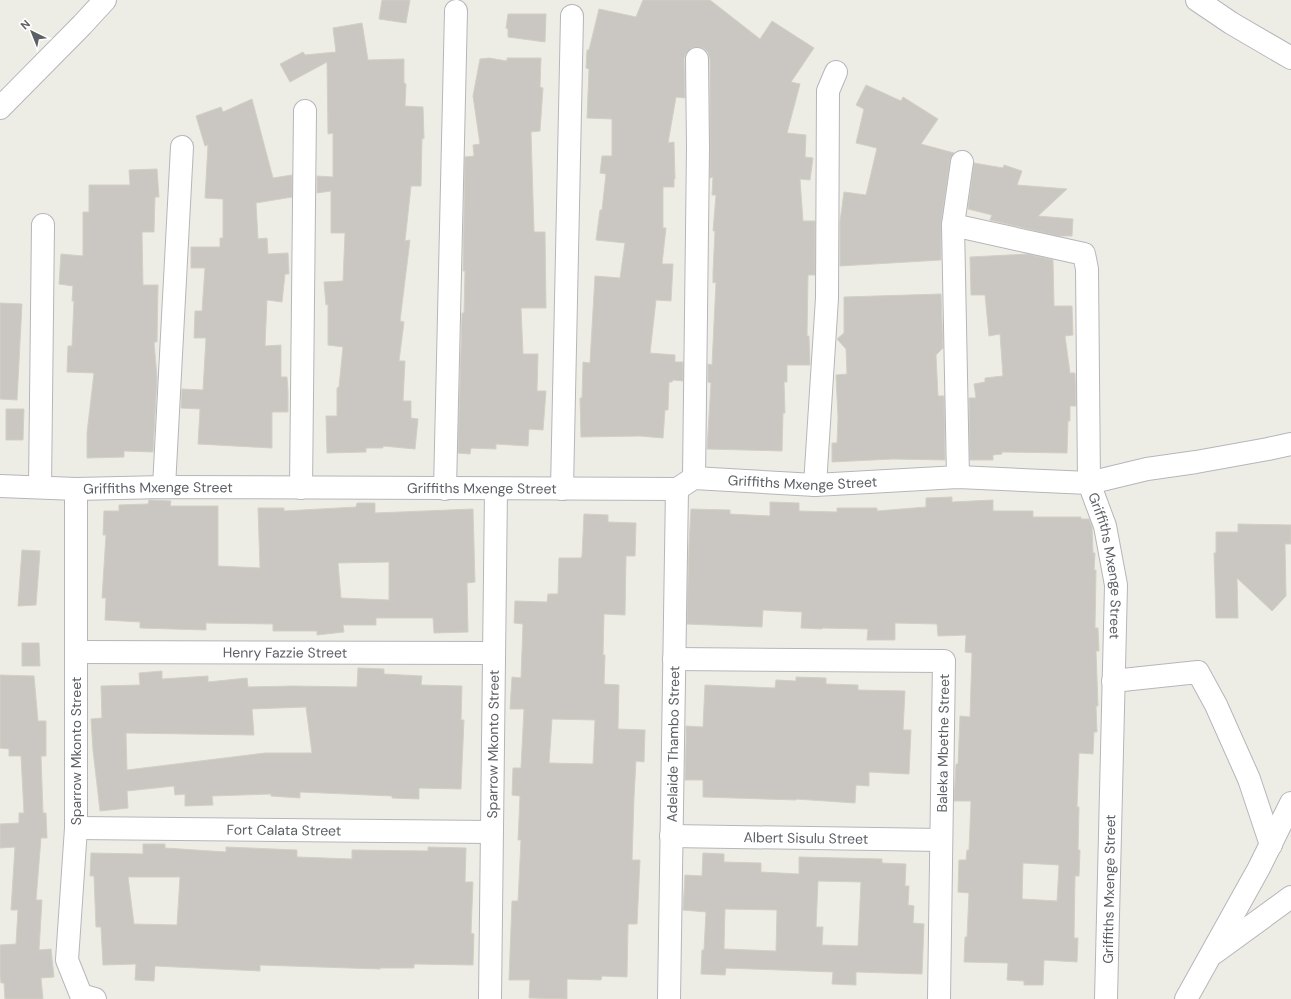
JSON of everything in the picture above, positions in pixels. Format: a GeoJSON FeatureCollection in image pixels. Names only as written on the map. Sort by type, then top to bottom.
{"type":"FeatureCollection","features":[{"type":"Feature","properties":{"kind":"street"},"geometry":{"type":"LineString","coordinates":[[0,108],[105,0]]}},
{"type":"Feature","properties":{"kind":"street"},"geometry":{"type":"LineString","coordinates":[[1198,0],[1231,23],[1291,58]]}},
{"type":"Feature","properties":{"kind":"street"},"geometry":{"type":"LineString","coordinates":[[445,489],[456,10]]}},
{"type":"Feature","properties":{"kind":"street"},"geometry":{"type":"LineString","coordinates":[[562,489],[572,16]]}},
{"type":"Feature","properties":{"kind":"street","name":"Adelaide Thambo Street"},"geometry":{"type":"LineString","coordinates":[[669,999],[674,659],[685,484],[698,148],[697,59]]}},
{"type":"Feature","properties":{"kind":"street"},"geometry":{"type":"LineString","coordinates":[[815,485],[827,298],[828,91],[836,72]]}},
{"type":"Feature","properties":{"kind":"street"},"geometry":{"type":"LineString","coordinates":[[301,488],[305,111]]}},
{"type":"Feature","properties":{"kind":"street"},"geometry":{"type":"LineString","coordinates":[[164,487],[182,147]]}},
{"type":"Feature","properties":{"kind":"street"},"geometry":{"type":"LineString","coordinates":[[958,477],[953,225],[962,162]]}},
{"type":"Feature","properties":{"kind":"street"},"geometry":{"type":"LineString","coordinates":[[40,487],[43,225]]}},
{"type":"Feature","properties":{"kind":"street"},"geometry":{"type":"LineString","coordinates":[[953,225],[1084,254],[1087,269],[1088,483],[1147,469],[1261,451],[1291,444]]}},
{"type":"Feature","properties":{"kind":"street","name":"Griffiths Mxenge Street"},"geometry":{"type":"LineString","coordinates":[[0,486],[76,489],[164,487],[562,489],[685,484],[815,485],[958,477],[1088,483],[1105,526],[1116,585],[1106,999]]}},
{"type":"Feature","properties":{"kind":"street","name":"Sparrow Mkonto Street"},"geometry":{"type":"LineString","coordinates":[[76,489],[76,828],[67,960],[81,995],[95,999]]}},
{"type":"Feature","properties":{"kind":"street","name":"Sparrow Mkonto Street"},"geometry":{"type":"LineString","coordinates":[[490,999],[496,489]]}},
{"type":"Feature","properties":{"kind":"street","name":"Henry Fazzie Street"},"geometry":{"type":"LineString","coordinates":[[76,652],[494,654]]}},
{"type":"Feature","properties":{"kind":"street","name":"Baleka Mbethe Street"},"geometry":{"type":"LineString","coordinates":[[674,659],[944,661],[939,999]]}},
{"type":"Feature","properties":{"kind":"street"},"geometry":{"type":"LineString","coordinates":[[1113,681],[1198,672],[1216,705],[1249,779],[1271,845]]}},
{"type":"Feature","properties":{"kind":"street"},"geometry":{"type":"LineString","coordinates":[[1186,999],[1271,845],[1291,803]]}},
{"type":"Feature","properties":{"kind":"street","name":"Fort Calata Street"},"geometry":{"type":"LineString","coordinates":[[76,828],[492,832]]}},
{"type":"Feature","properties":{"kind":"street","name":"Albert Sisulu Street"},"geometry":{"type":"LineString","coordinates":[[671,836],[941,840]]}},
{"type":"Feature","properties":{"kind":"street"},"geometry":{"type":"LineString","coordinates":[[1210,957],[1291,898]]}},
{"type":"Feature","properties":{"kind":"building"},"geometry":{"type":"Polygon","coordinates":[[[382,0],[410,0],[406,23],[379,19],[382,0]]]}},
{"type":"Feature","properties":{"kind":"building"},"geometry":{"type":"Polygon","coordinates":[[[643,0],[710,0],[760,39],[772,21],[814,48],[791,82],[800,84],[787,133],[806,135],[805,157],[813,158],[810,180],[800,179],[803,221],[815,221],[815,275],[808,275],[807,336],[809,336],[810,365],[787,365],[787,382],[784,382],[785,413],[783,413],[782,451],[707,449],[711,383],[708,382],[708,364],[712,365],[716,282],[713,283],[715,231],[713,231],[716,195],[712,195],[713,177],[710,178],[710,59],[708,52],[703,48],[697,47],[691,48],[686,53],[684,59],[685,98],[676,97],[668,143],[674,142],[675,179],[674,187],[663,187],[663,228],[666,228],[662,264],[673,264],[671,301],[656,300],[650,353],[675,355],[675,362],[683,362],[683,381],[673,380],[672,382],[669,382],[668,410],[665,410],[663,438],[640,436],[581,437],[580,398],[582,398],[583,362],[590,363],[595,276],[620,278],[625,243],[596,240],[600,210],[602,210],[606,174],[600,173],[602,156],[612,156],[612,119],[587,118],[589,69],[586,68],[587,50],[589,50],[599,9],[636,17],[643,0]]]}},
{"type":"Feature","properties":{"kind":"building"},"geometry":{"type":"Polygon","coordinates":[[[508,14],[546,14],[545,42],[508,37],[508,29],[506,28],[508,14]]]}},
{"type":"Feature","properties":{"kind":"building"},"geometry":{"type":"Polygon","coordinates":[[[362,23],[368,60],[404,59],[404,83],[406,84],[405,106],[423,107],[424,139],[422,138],[421,186],[411,186],[405,241],[410,240],[400,321],[404,322],[399,361],[405,361],[403,401],[411,401],[411,418],[418,419],[415,449],[383,446],[383,448],[366,448],[366,452],[327,453],[326,416],[337,416],[337,388],[339,387],[343,347],[328,345],[328,304],[326,305],[324,282],[343,281],[345,233],[331,233],[331,191],[317,193],[317,176],[333,177],[333,133],[328,134],[327,62],[290,82],[280,64],[303,52],[305,55],[336,52],[333,28],[362,23]]]}},
{"type":"Feature","properties":{"kind":"building"},"geometry":{"type":"Polygon","coordinates":[[[489,58],[507,61],[507,58],[541,58],[540,87],[543,88],[540,131],[531,132],[534,232],[545,232],[546,308],[521,308],[523,354],[538,354],[537,391],[546,391],[543,430],[529,429],[528,446],[496,444],[496,449],[471,448],[470,454],[458,453],[462,313],[464,313],[465,271],[463,271],[465,157],[474,156],[473,145],[480,144],[473,96],[480,59],[489,58]]]}},
{"type":"Feature","properties":{"kind":"building"},"geometry":{"type":"Polygon","coordinates":[[[866,85],[901,101],[903,97],[938,119],[921,144],[954,153],[950,160],[941,223],[941,260],[840,266],[840,222],[844,192],[866,195],[877,148],[856,143],[864,109],[856,105],[866,85]]]}},
{"type":"Feature","properties":{"kind":"building"},"geometry":{"type":"Polygon","coordinates":[[[252,99],[273,178],[292,175],[292,197],[256,203],[258,239],[267,238],[268,254],[288,253],[289,274],[285,274],[282,302],[267,300],[265,346],[281,345],[281,377],[287,377],[288,392],[288,412],[272,412],[272,448],[198,444],[200,409],[181,408],[182,389],[203,390],[206,338],[194,338],[195,311],[202,311],[205,268],[191,268],[191,247],[220,247],[220,238],[223,238],[223,199],[205,198],[208,145],[205,146],[196,116],[221,107],[223,112],[252,99]]]}},
{"type":"Feature","properties":{"kind":"building"},"geometry":{"type":"Polygon","coordinates":[[[974,163],[1003,168],[1004,165],[1022,171],[1017,185],[1067,189],[1038,216],[1073,219],[1072,236],[1058,236],[990,220],[992,215],[968,209],[974,163]]]}},
{"type":"Feature","properties":{"kind":"building"},"geometry":{"type":"Polygon","coordinates":[[[157,169],[159,197],[155,197],[154,232],[142,232],[143,285],[158,285],[157,342],[154,342],[157,378],[153,452],[124,451],[124,457],[87,458],[87,433],[94,373],[67,372],[68,346],[72,346],[74,301],[72,301],[73,286],[59,284],[61,254],[83,256],[83,212],[89,212],[89,185],[130,185],[129,170],[157,169]]]}},
{"type":"Feature","properties":{"kind":"building"},"geometry":{"type":"Polygon","coordinates":[[[1028,254],[1053,260],[1054,306],[1072,306],[1073,335],[1065,336],[1070,373],[1075,373],[1076,406],[1070,406],[1067,453],[1002,452],[1002,454],[993,455],[993,460],[970,460],[969,398],[976,398],[974,384],[985,382],[985,378],[1003,376],[1000,334],[989,336],[985,295],[971,295],[970,257],[1028,254]]]}},
{"type":"Feature","properties":{"kind":"building"},"geometry":{"type":"Polygon","coordinates":[[[941,294],[943,348],[936,355],[938,396],[944,396],[945,460],[893,459],[832,462],[832,443],[837,443],[838,418],[836,375],[847,374],[846,349],[837,339],[844,333],[844,297],[941,294]]]}},
{"type":"Feature","properties":{"kind":"building"},"geometry":{"type":"Polygon","coordinates":[[[0,303],[22,304],[17,400],[0,399],[0,303]]]}},
{"type":"Feature","properties":{"kind":"building"},"geometry":{"type":"Polygon","coordinates":[[[6,409],[24,409],[23,440],[6,440],[6,409]]]}},
{"type":"Feature","properties":{"kind":"building"},"geometry":{"type":"Polygon","coordinates":[[[952,497],[952,502],[993,500],[993,511],[1033,511],[1033,517],[1081,517],[1081,519],[1089,519],[1092,527],[1093,553],[1095,553],[1094,570],[1096,570],[1095,628],[1098,628],[1099,651],[1096,651],[1098,706],[1096,706],[1097,732],[1094,732],[1093,754],[1079,753],[1077,807],[1079,807],[1078,850],[1080,850],[1079,876],[1075,876],[1074,938],[1078,938],[1077,962],[1044,960],[1043,985],[1024,985],[1024,981],[1007,980],[1008,963],[964,962],[969,893],[958,892],[959,860],[966,860],[967,850],[969,850],[971,801],[954,801],[956,764],[958,764],[960,716],[970,717],[972,653],[965,652],[966,635],[938,636],[937,624],[895,623],[895,640],[867,640],[868,629],[801,628],[802,612],[763,610],[762,627],[687,624],[691,509],[730,510],[730,514],[770,516],[770,502],[799,503],[799,511],[837,512],[837,508],[877,508],[877,511],[926,507],[926,498],[952,497]],[[1023,863],[1022,899],[1057,901],[1059,865],[1023,863]]]}},
{"type":"Feature","properties":{"kind":"building"},"geometry":{"type":"Polygon","coordinates":[[[149,500],[171,501],[170,506],[218,506],[218,566],[260,568],[258,508],[284,508],[284,511],[356,507],[357,503],[375,503],[375,513],[473,509],[475,582],[467,583],[468,632],[434,633],[433,618],[376,618],[376,625],[343,625],[344,632],[317,635],[317,631],[273,631],[273,624],[206,623],[206,630],[140,628],[140,622],[105,620],[106,598],[102,598],[106,535],[103,535],[104,511],[119,511],[119,505],[148,504],[149,500]],[[389,562],[338,563],[341,598],[389,600],[389,562]]]}},
{"type":"Feature","properties":{"kind":"building"},"geometry":{"type":"Polygon","coordinates":[[[584,514],[608,515],[608,522],[636,523],[635,556],[626,556],[625,615],[604,614],[603,655],[605,655],[604,684],[619,685],[618,729],[645,730],[644,762],[636,761],[634,798],[632,860],[640,860],[637,924],[628,924],[627,977],[602,976],[601,980],[567,979],[567,999],[529,998],[530,980],[509,980],[512,901],[518,901],[521,840],[518,840],[520,796],[512,795],[513,768],[521,768],[524,709],[510,709],[512,677],[521,678],[523,624],[514,623],[515,601],[547,602],[548,594],[558,594],[559,558],[581,558],[584,514]],[[552,719],[549,763],[593,764],[595,720],[552,719]]]}},
{"type":"Feature","properties":{"kind":"building"},"geometry":{"type":"Polygon","coordinates":[[[1238,524],[1291,525],[1291,544],[1285,544],[1286,596],[1272,611],[1237,578],[1238,618],[1216,618],[1214,553],[1216,553],[1216,532],[1238,532],[1238,524]]]}},
{"type":"Feature","properties":{"kind":"building"},"geometry":{"type":"Polygon","coordinates":[[[22,550],[40,551],[36,605],[18,606],[22,550]]]}},
{"type":"Feature","properties":{"kind":"building"},"geometry":{"type":"Polygon","coordinates":[[[22,643],[39,643],[40,666],[22,666],[22,643]]]}},
{"type":"Feature","properties":{"kind":"building"},"geometry":{"type":"Polygon","coordinates":[[[358,668],[384,669],[384,674],[422,676],[421,685],[462,686],[461,720],[464,720],[461,789],[419,788],[419,799],[392,798],[392,796],[300,792],[300,798],[271,796],[271,794],[212,796],[213,805],[185,806],[185,794],[175,795],[174,786],[127,791],[128,808],[100,811],[91,719],[102,718],[101,686],[140,685],[139,673],[162,671],[162,679],[208,676],[208,682],[247,678],[248,687],[357,687],[358,668]],[[306,707],[252,709],[254,735],[126,733],[127,770],[265,753],[312,753],[306,707]]]}},
{"type":"Feature","properties":{"kind":"building"},"geometry":{"type":"Polygon","coordinates":[[[0,675],[34,676],[38,721],[46,721],[46,756],[41,756],[43,813],[46,813],[47,838],[41,838],[36,900],[42,900],[39,950],[51,949],[54,977],[41,978],[43,999],[5,999],[4,983],[1,983],[0,945],[16,944],[18,910],[11,910],[15,847],[0,848],[0,824],[19,823],[19,813],[24,813],[21,756],[9,756],[9,749],[0,748],[0,675]]]}},
{"type":"Feature","properties":{"kind":"building"},"geometry":{"type":"Polygon","coordinates":[[[796,677],[826,678],[826,684],[858,685],[858,690],[905,691],[903,730],[911,730],[909,774],[869,772],[869,786],[856,785],[855,803],[796,799],[703,797],[703,780],[685,780],[686,726],[703,727],[705,685],[775,688],[776,680],[796,681],[796,677]]]}},
{"type":"Feature","properties":{"kind":"building"},"geometry":{"type":"Polygon","coordinates":[[[143,844],[165,844],[165,848],[226,852],[226,847],[297,850],[297,857],[352,859],[352,850],[428,851],[428,847],[466,848],[465,882],[473,882],[471,933],[474,934],[473,965],[414,964],[414,968],[380,969],[260,965],[260,971],[155,966],[154,981],[135,980],[136,964],[103,965],[101,927],[96,927],[94,876],[90,876],[91,853],[143,854],[143,844]],[[128,877],[134,924],[177,925],[180,877],[128,877]]]}},
{"type":"Feature","properties":{"kind":"building"},"geometry":{"type":"Polygon","coordinates":[[[703,853],[724,854],[724,862],[761,863],[761,872],[799,874],[799,857],[882,859],[882,863],[906,864],[905,886],[909,886],[908,905],[914,906],[913,923],[924,924],[922,974],[856,972],[856,985],[832,984],[833,972],[726,968],[725,975],[701,974],[706,912],[683,910],[685,875],[702,876],[703,853]],[[818,881],[816,927],[823,927],[822,945],[858,946],[861,882],[818,881]],[[725,909],[724,949],[776,951],[777,910],[725,909]]]}}]}
